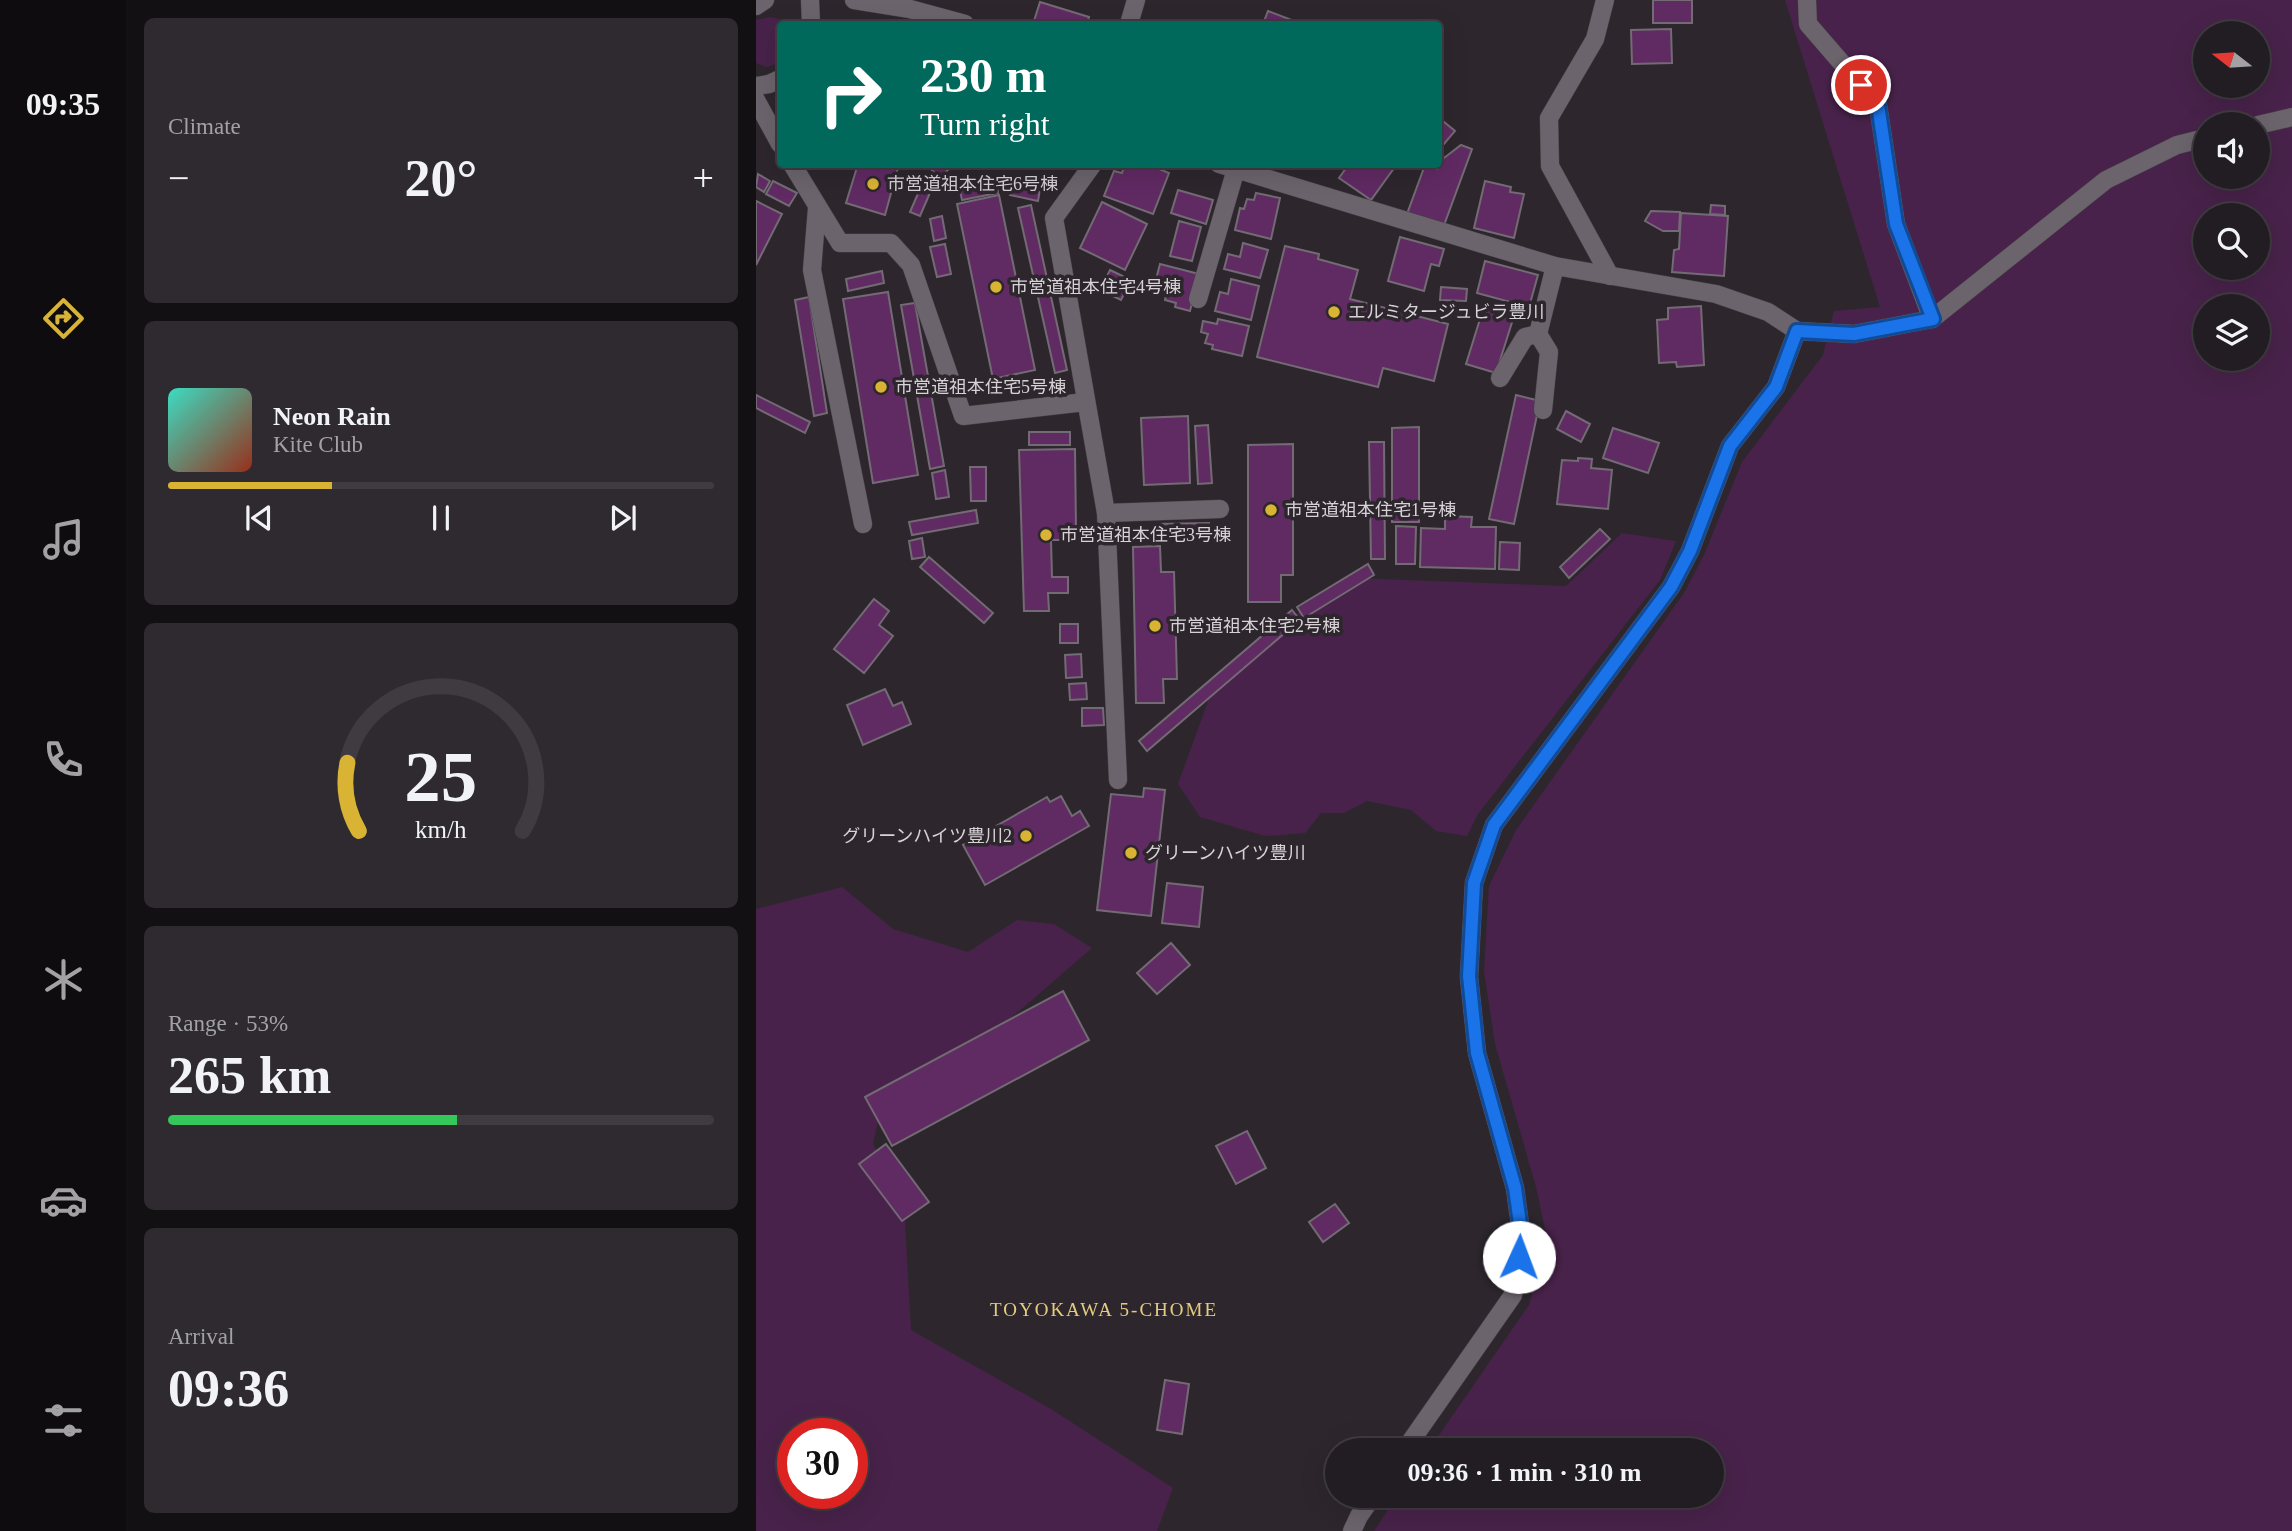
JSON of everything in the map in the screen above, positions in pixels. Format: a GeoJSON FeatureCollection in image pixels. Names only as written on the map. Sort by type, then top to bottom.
{"type":"FeatureCollection","features":[{"type":"Feature","properties":{"kind":"street"},"geometry":{"type":"LineString","coordinates":[[756,6],[765,0]]}},
{"type":"Feature","properties":{"kind":"street"},"geometry":{"type":"LineString","coordinates":[[810,0],[811,21]]}},
{"type":"Feature","properties":{"kind":"street"},"geometry":{"type":"LineString","coordinates":[[854,0],[910,9],[954,21]]}},
{"type":"Feature","properties":{"kind":"street"},"geometry":{"type":"LineString","coordinates":[[1130,21],[1136,0]]}},
{"type":"Feature","properties":{"kind":"street"},"geometry":{"type":"LineString","coordinates":[[1605,0],[1595,38],[1549,118],[1550,166],[1610,276]]}},
{"type":"Feature","properties":{"kind":"street"},"geometry":{"type":"LineString","coordinates":[[1807,0],[1808,24],[1878,105],[1896,224],[1933,319]]}},
{"type":"Feature","properties":{"kind":"street"},"geometry":{"type":"LineString","coordinates":[[756,86],[777,80]]}},
{"type":"Feature","properties":{"kind":"street"},"geometry":{"type":"LineString","coordinates":[[756,100],[777,138]]}},
{"type":"Feature","properties":{"kind":"street"},"geometry":{"type":"LineString","coordinates":[[2270,122],[2292,117]]}},
{"type":"Feature","properties":{"kind":"street"},"geometry":{"type":"LineString","coordinates":[[1231,168],[1555,266],[1716,294],[1768,313],[1797,331],[1854,334],[1933,319],[2106,180],[2177,145],[2193,141]]}},
{"type":"Feature","properties":{"kind":"street"},"geometry":{"type":"LineString","coordinates":[[794,168],[840,243],[891,243],[911,265],[963,416],[1085,402]]}},
{"type":"Feature","properties":{"kind":"street"},"geometry":{"type":"LineString","coordinates":[[1090,168],[1054,218],[1106,513],[1118,780]]}},
{"type":"Feature","properties":{"kind":"street"},"geometry":{"type":"LineString","coordinates":[[1198,299],[1228,168]]}},
{"type":"Feature","properties":{"kind":"street"},"geometry":{"type":"LineString","coordinates":[[817,208],[812,270],[863,524]]}},
{"type":"Feature","properties":{"kind":"street"},"geometry":{"type":"LineString","coordinates":[[1544,410],[1549,352],[1538,334],[1555,266]]}},
{"type":"Feature","properties":{"kind":"street"},"geometry":{"type":"LineString","coordinates":[[1413,1438],[1513,1295],[1522,1238],[1515,1188],[1477,1053],[1469,976],[1474,883],[1494,825],[1671,587],[1690,551],[1730,446],[1776,387],[1797,331]]}},
{"type":"Feature","properties":{"kind":"street"},"geometry":{"type":"LineString","coordinates":[[1500,378],[1524,337],[1538,334]]}},
{"type":"Feature","properties":{"kind":"street"},"geometry":{"type":"LineString","coordinates":[[1106,513],[1220,509]]}},
{"type":"Feature","properties":{"kind":"street"},"geometry":{"type":"LineString","coordinates":[[1352,1531],[1365,1508]]}},
{"type":"Feature","properties":{"kind":"shaded area"},"geometry":{"type":"Polygon","coordinates":[[[1785,0],[2292,0],[2292,1531],[1374,1531],[1389,1508],[1724,1508],[1724,1438],[1437,1438],[1529,1305],[1548,1243],[1536,1187],[1495,1044],[1484,971],[1489,886],[1516,830],[1684,593],[1704,555],[1742,462],[1823,355],[1834,311],[1880,307],[1785,0]]]}},
{"type":"Feature","properties":{"kind":"shaded area"},"geometry":{"type":"Polygon","coordinates":[[[770,17],[785,21],[777,21],[777,64],[767,67],[756,63],[756,20],[770,17]]]}},
{"type":"Feature","properties":{"kind":"shaded area"},"geometry":{"type":"Polygon","coordinates":[[[1622,533],[1676,541],[1660,580],[1478,814],[1467,836],[1436,831],[1411,810],[1367,801],[1344,813],[1321,813],[1305,833],[1265,836],[1200,817],[1178,784],[1211,693],[1267,633],[1352,578],[1566,586],[1622,533]]]}},
{"type":"Feature","properties":{"kind":"shaded area"},"geometry":{"type":"Polygon","coordinates":[[[842,887],[893,929],[968,952],[1017,920],[1054,924],[1092,948],[982,1043],[885,1089],[873,1144],[904,1205],[911,1330],[1051,1409],[1173,1488],[1157,1531],[756,1531],[756,909],[842,887]]]}},
{"type":"Feature","properties":{"kind":"building"},"geometry":{"type":"Polygon","coordinates":[[[1653,0],[1692,0],[1692,23],[1653,23],[1653,0]]]}},
{"type":"Feature","properties":{"kind":"building"},"geometry":{"type":"Polygon","coordinates":[[[1040,2],[1089,17],[1088,21],[1034,21],[1040,2]]]}},
{"type":"Feature","properties":{"kind":"building"},"geometry":{"type":"Polygon","coordinates":[[[1268,11],[1294,21],[1264,21],[1268,11]]]}},
{"type":"Feature","properties":{"kind":"building"},"geometry":{"type":"Polygon","coordinates":[[[1671,29],[1672,63],[1632,64],[1631,30],[1671,29]]]}},
{"type":"Feature","properties":{"kind":"building"},"geometry":{"type":"Polygon","coordinates":[[[1442,120],[1455,131],[1442,146],[1442,120]]]}},
{"type":"Feature","properties":{"kind":"building"},"geometry":{"type":"Polygon","coordinates":[[[1461,145],[1472,149],[1443,228],[1407,214],[1424,168],[1442,168],[1442,159],[1461,145]]]}},
{"type":"Feature","properties":{"kind":"building","name":"市営道祖本住宅6号棟"},"geometry":{"type":"Polygon","coordinates":[[[857,168],[898,168],[885,215],[846,203],[857,168]]]}},
{"type":"Feature","properties":{"kind":"building"},"geometry":{"type":"Polygon","coordinates":[[[930,168],[950,168],[939,178],[930,168]]]}},
{"type":"Feature","properties":{"kind":"building"},"geometry":{"type":"Polygon","coordinates":[[[1124,168],[1157,168],[1169,173],[1153,214],[1104,196],[1114,171],[1122,173],[1124,168]]]}},
{"type":"Feature","properties":{"kind":"building"},"geometry":{"type":"Polygon","coordinates":[[[1346,168],[1394,168],[1371,200],[1339,178],[1346,168]]]}},
{"type":"Feature","properties":{"kind":"building"},"geometry":{"type":"Polygon","coordinates":[[[758,174],[770,181],[764,192],[756,187],[758,174]]]}},
{"type":"Feature","properties":{"kind":"building"},"geometry":{"type":"Polygon","coordinates":[[[926,175],[936,179],[920,216],[910,212],[926,175]]]}},
{"type":"Feature","properties":{"kind":"building"},"geometry":{"type":"Polygon","coordinates":[[[773,181],[797,193],[789,206],[766,194],[773,181]]]}},
{"type":"Feature","properties":{"kind":"building"},"geometry":{"type":"Polygon","coordinates":[[[1485,181],[1511,187],[1510,192],[1524,194],[1514,238],[1474,228],[1485,181]]]}},
{"type":"Feature","properties":{"kind":"building"},"geometry":{"type":"Polygon","coordinates":[[[1013,183],[1040,189],[1038,201],[1010,195],[1013,183]]]}},
{"type":"Feature","properties":{"kind":"building"},"geometry":{"type":"Polygon","coordinates":[[[997,184],[998,193],[962,200],[960,191],[997,184]]]}},
{"type":"Feature","properties":{"kind":"building"},"geometry":{"type":"Polygon","coordinates":[[[1178,190],[1213,200],[1206,224],[1171,213],[1178,190]]]}},
{"type":"Feature","properties":{"kind":"building"},"geometry":{"type":"Polygon","coordinates":[[[1256,193],[1280,198],[1271,239],[1235,230],[1240,208],[1244,209],[1247,199],[1254,200],[1256,193]]]}},
{"type":"Feature","properties":{"kind":"building","name":"市営道祖本住宅4号棟"},"geometry":{"type":"Polygon","coordinates":[[[999,195],[1035,370],[993,379],[957,204],[999,195]]]}},
{"type":"Feature","properties":{"kind":"building"},"geometry":{"type":"Polygon","coordinates":[[[756,201],[782,214],[756,265],[756,201]]]}},
{"type":"Feature","properties":{"kind":"building"},"geometry":{"type":"Polygon","coordinates":[[[1102,202],[1147,224],[1125,270],[1080,248],[1102,202]]]}},
{"type":"Feature","properties":{"kind":"building"},"geometry":{"type":"Polygon","coordinates":[[[1031,205],[1067,370],[1055,373],[1018,208],[1031,205]]]}},
{"type":"Feature","properties":{"kind":"building"},"geometry":{"type":"Polygon","coordinates":[[[1711,205],[1725,206],[1725,215],[1710,214],[1711,205]]]}},
{"type":"Feature","properties":{"kind":"building"},"geometry":{"type":"Polygon","coordinates":[[[1651,211],[1680,212],[1679,231],[1663,231],[1645,221],[1651,211]]]}},
{"type":"Feature","properties":{"kind":"building"},"geometry":{"type":"Polygon","coordinates":[[[1681,213],[1728,216],[1724,276],[1672,272],[1674,250],[1679,249],[1681,213]]]}},
{"type":"Feature","properties":{"kind":"building"},"geometry":{"type":"Polygon","coordinates":[[[942,216],[946,238],[934,241],[930,219],[942,216]]]}},
{"type":"Feature","properties":{"kind":"building"},"geometry":{"type":"Polygon","coordinates":[[[1179,221],[1201,227],[1192,261],[1170,256],[1179,221]]]}},
{"type":"Feature","properties":{"kind":"building"},"geometry":{"type":"Polygon","coordinates":[[[1400,237],[1444,249],[1439,266],[1431,264],[1424,291],[1388,281],[1400,237]]]}},
{"type":"Feature","properties":{"kind":"building"},"geometry":{"type":"Polygon","coordinates":[[[1243,243],[1268,250],[1260,278],[1224,269],[1228,254],[1240,257],[1243,243]]]}},
{"type":"Feature","properties":{"kind":"building"},"geometry":{"type":"Polygon","coordinates":[[[945,244],[951,274],[937,277],[930,247],[945,244]]]}},
{"type":"Feature","properties":{"kind":"building","name":"エルミタージュビラ豊川"},"geometry":{"type":"Polygon","coordinates":[[[1285,246],[1319,254],[1318,259],[1358,270],[1350,299],[1448,324],[1434,381],[1383,368],[1378,387],[1257,357],[1285,246]]]}},
{"type":"Feature","properties":{"kind":"building"},"geometry":{"type":"Polygon","coordinates":[[[1485,261],[1538,275],[1529,307],[1477,293],[1485,261]]]}},
{"type":"Feature","properties":{"kind":"building"},"geometry":{"type":"Polygon","coordinates":[[[1160,264],[1199,274],[1190,311],[1175,307],[1176,303],[1165,300],[1167,290],[1154,287],[1160,264]]]}},
{"type":"Feature","properties":{"kind":"building"},"geometry":{"type":"Polygon","coordinates":[[[1110,270],[1131,280],[1121,300],[1100,290],[1110,270]]]}},
{"type":"Feature","properties":{"kind":"building"},"geometry":{"type":"Polygon","coordinates":[[[882,271],[884,283],[848,291],[846,279],[882,271]]]}},
{"type":"Feature","properties":{"kind":"building"},"geometry":{"type":"Polygon","coordinates":[[[1231,279],[1259,286],[1251,320],[1215,311],[1220,292],[1228,294],[1231,279]]]}},
{"type":"Feature","properties":{"kind":"building"},"geometry":{"type":"Polygon","coordinates":[[[1441,287],[1467,289],[1466,301],[1440,300],[1441,287]]]}},
{"type":"Feature","properties":{"kind":"building","name":"市営道祖本住宅5号棟"},"geometry":{"type":"Polygon","coordinates":[[[888,292],[918,475],[873,483],[843,299],[888,292]]]}},
{"type":"Feature","properties":{"kind":"building"},"geometry":{"type":"Polygon","coordinates":[[[809,297],[827,413],[814,416],[795,300],[809,297]]]}},
{"type":"Feature","properties":{"kind":"building"},"geometry":{"type":"Polygon","coordinates":[[[915,303],[944,466],[930,469],[901,305],[915,303]]]}},
{"type":"Feature","properties":{"kind":"building"},"geometry":{"type":"Polygon","coordinates":[[[1485,303],[1515,313],[1496,373],[1466,364],[1485,303]]]}},
{"type":"Feature","properties":{"kind":"building"},"geometry":{"type":"Polygon","coordinates":[[[1701,306],[1704,365],[1677,367],[1676,362],[1659,363],[1657,320],[1668,319],[1668,308],[1701,306]]]}},
{"type":"Feature","properties":{"kind":"building"},"geometry":{"type":"Polygon","coordinates":[[[1218,319],[1249,326],[1242,356],[1212,349],[1213,345],[1205,343],[1208,334],[1201,332],[1203,321],[1217,324],[1218,319]]]}},
{"type":"Feature","properties":{"kind":"building"},"geometry":{"type":"Polygon","coordinates":[[[756,395],[810,422],[805,433],[756,408],[756,395]]]}},
{"type":"Feature","properties":{"kind":"building"},"geometry":{"type":"Polygon","coordinates":[[[1516,395],[1540,401],[1514,524],[1489,519],[1516,395]]]}},
{"type":"Feature","properties":{"kind":"building"},"geometry":{"type":"Polygon","coordinates":[[[1566,411],[1590,424],[1581,442],[1557,429],[1566,411]]]}},
{"type":"Feature","properties":{"kind":"building"},"geometry":{"type":"Polygon","coordinates":[[[1188,416],[1190,483],[1144,485],[1141,418],[1188,416]]]}},
{"type":"Feature","properties":{"kind":"building"},"geometry":{"type":"Polygon","coordinates":[[[1208,425],[1212,483],[1198,484],[1195,426],[1208,425]]]}},
{"type":"Feature","properties":{"kind":"building"},"geometry":{"type":"Polygon","coordinates":[[[1419,427],[1419,522],[1392,522],[1392,428],[1419,427]]]}},
{"type":"Feature","properties":{"kind":"building"},"geometry":{"type":"Polygon","coordinates":[[[1613,428],[1659,443],[1648,473],[1603,458],[1613,428]]]}},
{"type":"Feature","properties":{"kind":"building"},"geometry":{"type":"Polygon","coordinates":[[[1029,432],[1070,432],[1070,445],[1029,445],[1029,432]]]}},
{"type":"Feature","properties":{"kind":"building"},"geometry":{"type":"Polygon","coordinates":[[[1369,442],[1384,442],[1385,559],[1371,559],[1369,442]]]}},
{"type":"Feature","properties":{"kind":"building","name":"市営道祖本住宅1号棟"},"geometry":{"type":"Polygon","coordinates":[[[1293,444],[1293,575],[1281,575],[1281,602],[1248,602],[1248,445],[1293,444]]]}},
{"type":"Feature","properties":{"kind":"building","name":"市営道祖本住宅3号棟"},"geometry":{"type":"Polygon","coordinates":[[[1075,449],[1076,530],[1070,530],[1070,540],[1051,540],[1052,577],[1068,577],[1068,593],[1048,593],[1049,611],[1024,611],[1019,450],[1075,449]]]}},
{"type":"Feature","properties":{"kind":"building"},"geometry":{"type":"Polygon","coordinates":[[[1578,458],[1592,459],[1591,468],[1612,470],[1608,509],[1557,504],[1562,460],[1578,461],[1578,458]]]}},
{"type":"Feature","properties":{"kind":"building"},"geometry":{"type":"Polygon","coordinates":[[[970,467],[986,467],[986,501],[971,501],[970,467]]]}},
{"type":"Feature","properties":{"kind":"building"},"geometry":{"type":"Polygon","coordinates":[[[945,470],[949,497],[936,499],[932,473],[945,470]]]}},
{"type":"Feature","properties":{"kind":"building"},"geometry":{"type":"Polygon","coordinates":[[[976,510],[978,523],[912,535],[909,522],[976,510]]]}},
{"type":"Feature","properties":{"kind":"building"},"geometry":{"type":"Polygon","coordinates":[[[1445,516],[1472,517],[1471,527],[1496,527],[1495,569],[1420,567],[1421,528],[1445,529],[1445,516]]]}},
{"type":"Feature","properties":{"kind":"building"},"geometry":{"type":"Polygon","coordinates":[[[1209,523],[1209,535],[1156,537],[1156,524],[1209,523]]]}},
{"type":"Feature","properties":{"kind":"building"},"geometry":{"type":"Polygon","coordinates":[[[1396,526],[1416,527],[1415,564],[1396,564],[1396,526]]]}},
{"type":"Feature","properties":{"kind":"building"},"geometry":{"type":"Polygon","coordinates":[[[1600,529],[1610,539],[1569,578],[1560,567],[1600,529]]]}},
{"type":"Feature","properties":{"kind":"building"},"geometry":{"type":"Polygon","coordinates":[[[922,538],[925,557],[912,559],[909,541],[922,538]]]}},
{"type":"Feature","properties":{"kind":"building"},"geometry":{"type":"Polygon","coordinates":[[[1500,542],[1520,543],[1519,570],[1499,569],[1500,542]]]}},
{"type":"Feature","properties":{"kind":"building","name":"市営道祖本住宅2号棟"},"geometry":{"type":"Polygon","coordinates":[[[1160,546],[1161,572],[1174,572],[1177,679],[1163,679],[1164,703],[1136,703],[1133,547],[1160,546]]]}},
{"type":"Feature","properties":{"kind":"building"},"geometry":{"type":"Polygon","coordinates":[[[929,557],[993,613],[984,623],[920,567],[929,557]]]}},
{"type":"Feature","properties":{"kind":"building"},"geometry":{"type":"Polygon","coordinates":[[[1368,564],[1374,575],[1304,618],[1297,607],[1368,564]]]}},
{"type":"Feature","properties":{"kind":"building"},"geometry":{"type":"Polygon","coordinates":[[[874,599],[889,611],[879,625],[893,636],[864,673],[834,649],[874,599]]]}},
{"type":"Feature","properties":{"kind":"building"},"geometry":{"type":"Polygon","coordinates":[[[1292,610],[1300,620],[1147,751],[1139,741],[1292,610]]]}},
{"type":"Feature","properties":{"kind":"building"},"geometry":{"type":"Polygon","coordinates":[[[1060,624],[1078,624],[1078,643],[1060,643],[1060,624]]]}},
{"type":"Feature","properties":{"kind":"building"},"geometry":{"type":"Polygon","coordinates":[[[1081,654],[1082,677],[1066,678],[1065,655],[1081,654]]]}},
{"type":"Feature","properties":{"kind":"building"},"geometry":{"type":"Polygon","coordinates":[[[1086,683],[1087,699],[1070,700],[1069,684],[1086,683]]]}},
{"type":"Feature","properties":{"kind":"building"},"geometry":{"type":"Polygon","coordinates":[[[885,689],[893,706],[902,702],[911,724],[863,745],[847,705],[885,689]]]}},
{"type":"Feature","properties":{"kind":"building"},"geometry":{"type":"Polygon","coordinates":[[[1082,708],[1103,708],[1104,725],[1082,726],[1082,708]]]}},
{"type":"Feature","properties":{"kind":"building","name":"グリーンハイツ豊川"},"geometry":{"type":"Polygon","coordinates":[[[1144,788],[1165,790],[1151,916],[1097,910],[1111,794],[1143,797],[1144,788]]]}},
{"type":"Feature","properties":{"kind":"building","name":"グリーンハイツ豊川2"},"geometry":{"type":"Polygon","coordinates":[[[1061,796],[1072,816],[1080,811],[1089,826],[985,885],[963,845],[1047,797],[1050,802],[1061,796]]]}},
{"type":"Feature","properties":{"kind":"building"},"geometry":{"type":"Polygon","coordinates":[[[1167,883],[1203,887],[1199,927],[1162,923],[1167,883]]]}},
{"type":"Feature","properties":{"kind":"building"},"geometry":{"type":"Polygon","coordinates":[[[1171,943],[1190,965],[1157,994],[1137,973],[1171,943]]]}},
{"type":"Feature","properties":{"kind":"building"},"geometry":{"type":"Polygon","coordinates":[[[1063,991],[1089,1040],[892,1146],[865,1097],[1063,991]]]}},
{"type":"Feature","properties":{"kind":"building"},"geometry":{"type":"Polygon","coordinates":[[[1247,1131],[1266,1168],[1236,1184],[1216,1146],[1247,1131]]]}},
{"type":"Feature","properties":{"kind":"building"},"geometry":{"type":"Polygon","coordinates":[[[886,1144],[929,1202],[902,1221],[859,1164],[886,1144]]]}},
{"type":"Feature","properties":{"kind":"building"},"geometry":{"type":"Polygon","coordinates":[[[1335,1204],[1349,1223],[1323,1242],[1309,1222],[1335,1204]]]}},
{"type":"Feature","properties":{"kind":"building"},"geometry":{"type":"Polygon","coordinates":[[[1165,1380],[1189,1384],[1182,1434],[1157,1430],[1165,1380]]]}},
{"type":"Feature","properties":{"kind":"place","name":"市営道祖本住宅6号棟"},"geometry":{"type":"Point","coordinates":[873,184]}},
{"type":"Feature","properties":{"kind":"place","name":"市営道祖本住宅4号棟"},"geometry":{"type":"Point","coordinates":[996,287]}},
{"type":"Feature","properties":{"kind":"place","name":"エルミタージュビラ豊川"},"geometry":{"type":"Point","coordinates":[1334,312]}},
{"type":"Feature","properties":{"kind":"place","name":"市営道祖本住宅5号棟"},"geometry":{"type":"Point","coordinates":[881,387]}},
{"type":"Feature","properties":{"kind":"place","name":"市営道祖本住宅1号棟"},"geometry":{"type":"Point","coordinates":[1271,510]}},
{"type":"Feature","properties":{"kind":"place","name":"市営道祖本住宅3号棟"},"geometry":{"type":"Point","coordinates":[1046,535]}},
{"type":"Feature","properties":{"kind":"place","name":"市営道祖本住宅2号棟"},"geometry":{"type":"Point","coordinates":[1155,626]}},
{"type":"Feature","properties":{"kind":"place","name":"グリーンハイツ豊川2"},"geometry":{"type":"Point","coordinates":[1026,836]}},
{"type":"Feature","properties":{"kind":"place","name":"グリーンハイツ豊川"},"geometry":{"type":"Point","coordinates":[1131,853]}},
{"type":"Feature","properties":{"kind":"district","name":"TOYOKAWA 5-CHOME"},"geometry":{"type":"Point","coordinates":[1104,1309]}},
{"type":"Feature","properties":{"kind":"route"},"geometry":{"type":"LineString","coordinates":[[1519,1257],[1522,1238],[1515,1188],[1477,1053],[1469,976],[1474,883],[1494,825],[1671,587],[1690,551],[1730,446],[1776,387],[1797,331],[1854,334],[1933,319],[1896,224],[1878,105],[1861,85]]}}]}
